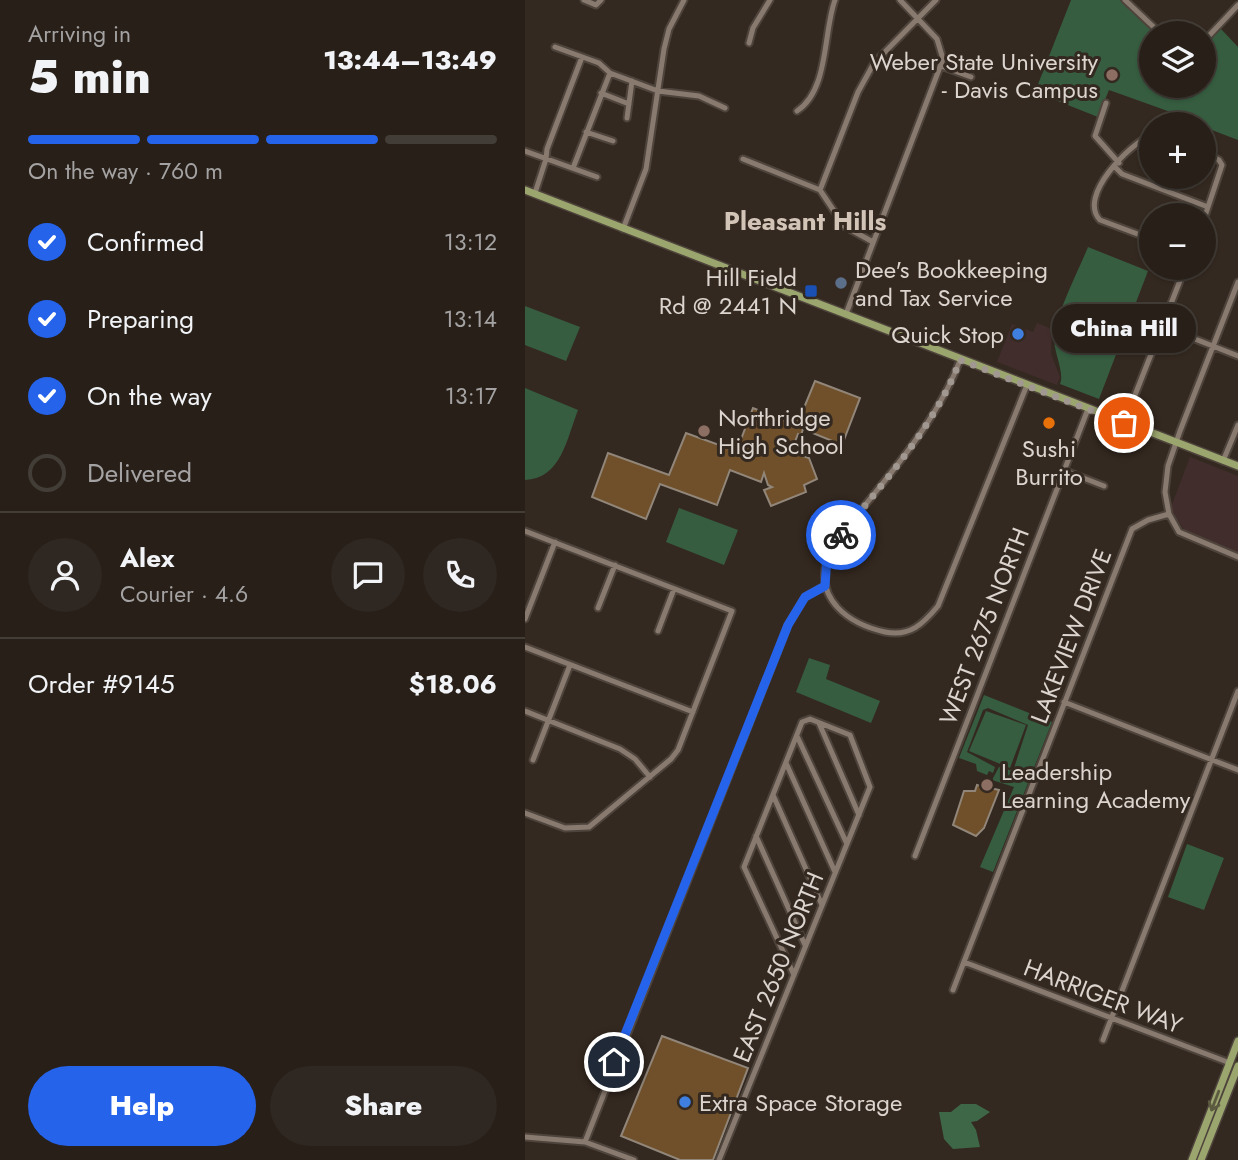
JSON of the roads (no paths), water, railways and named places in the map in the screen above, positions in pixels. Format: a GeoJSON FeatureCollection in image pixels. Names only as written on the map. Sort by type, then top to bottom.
{"type":"FeatureCollection","features":[{"type":"Feature","properties":{"kind":"main road"},"geometry":{"type":"LineString","coordinates":[[525,190],[1238,466]]}},
{"type":"Feature","properties":{"kind":"main road"},"geometry":{"type":"LineString","coordinates":[[1192,1160],[1238,1041]]}},
{"type":"Feature","properties":{"kind":"main road"},"geometry":{"type":"LineString","coordinates":[[1201,1160],[1238,1066]]}},
{"type":"Feature","properties":{"kind":"street"},"geometry":{"type":"LineString","coordinates":[[584,0],[598,3]]}},
{"type":"Feature","properties":{"kind":"street"},"geometry":{"type":"LineString","coordinates":[[623,229],[646,169],[669,29],[684,0]]}},
{"type":"Feature","properties":{"kind":"street"},"geometry":{"type":"LineString","coordinates":[[749,43],[753,28],[770,0]]}},
{"type":"Feature","properties":{"kind":"street"},"geometry":{"type":"LineString","coordinates":[[797,111],[808,102],[813,92],[824,57],[828,20],[835,0]]}},
{"type":"Feature","properties":{"kind":"street"},"geometry":{"type":"LineString","coordinates":[[846,314],[941,66],[941,46],[900,0]]}},
{"type":"Feature","properties":{"kind":"street"},"geometry":{"type":"LineString","coordinates":[[820,190],[864,79],[889,45],[936,0]]}},
{"type":"Feature","properties":{"kind":"street"},"geometry":{"type":"LineString","coordinates":[[1125,0],[1147,21]]}},
{"type":"Feature","properties":{"kind":"street"},"geometry":{"type":"LineString","coordinates":[[1216,28],[1238,5]]}},
{"type":"Feature","properties":{"kind":"street"},"geometry":{"type":"LineString","coordinates":[[555,47],[599,63],[610,73],[658,91],[699,96],[725,108]]}},
{"type":"Feature","properties":{"kind":"street"},"geometry":{"type":"LineString","coordinates":[[535,194],[547,159],[547,149],[582,57]]}},
{"type":"Feature","properties":{"kind":"street"},"geometry":{"type":"LineString","coordinates":[[941,66],[971,77]]}},
{"type":"Feature","properties":{"kind":"street"},"geometry":{"type":"LineString","coordinates":[[573,168],[610,73]]}},
{"type":"Feature","properties":{"kind":"street"},"geometry":{"type":"LineString","coordinates":[[627,118],[632,81]]}},
{"type":"Feature","properties":{"kind":"street"},"geometry":{"type":"LineString","coordinates":[[601,93],[629,104]]}},
{"type":"Feature","properties":{"kind":"street"},"geometry":{"type":"LineString","coordinates":[[1106,103],[1095,136],[1122,174],[1198,203]]}},
{"type":"Feature","properties":{"kind":"street"},"geometry":{"type":"LineString","coordinates":[[586,132],[613,141]]}},
{"type":"Feature","properties":{"kind":"street"},"geometry":{"type":"LineString","coordinates":[[1139,146],[1100,184],[1092,204],[1094,214],[1100,220],[1139,235]]}},
{"type":"Feature","properties":{"kind":"street"},"geometry":{"type":"LineString","coordinates":[[525,151],[597,177]]}},
{"type":"Feature","properties":{"kind":"street"},"geometry":{"type":"LineString","coordinates":[[1216,158],[1222,165],[1216,183]]}},
{"type":"Feature","properties":{"kind":"street"},"geometry":{"type":"LineString","coordinates":[[743,159],[820,190],[844,226],[873,242]]}},
{"type":"Feature","properties":{"kind":"street"},"geometry":{"type":"LineString","coordinates":[[1124,423],[1180,280]]}},
{"type":"Feature","properties":{"kind":"street"},"geometry":{"type":"LineString","coordinates":[[1238,282],[1177,442],[1165,481],[1169,514],[1175,527],[1187,537],[1238,557]]}},
{"type":"Feature","properties":{"kind":"street"},"geometry":{"type":"LineString","coordinates":[[1162,326],[1238,356]]}},
{"type":"Feature","properties":{"kind":"street"},"geometry":{"type":"LineString","coordinates":[[960,360],[946,395],[878,490],[834,544],[827,559],[825,586],[833,603],[843,615],[881,631],[896,634],[916,630],[927,620],[946,592],[1027,385]]}},
{"type":"Feature","properties":{"kind":"street","name":"WEST 2675 NORTH"},"geometry":{"type":"LineString","coordinates":[[915,856],[1087,409]]}},
{"type":"Feature","properties":{"kind":"street"},"geometry":{"type":"LineString","coordinates":[[1223,461],[1238,425]]}},
{"type":"Feature","properties":{"kind":"street"},"geometry":{"type":"LineString","coordinates":[[1063,470],[1104,486]]}},
{"type":"Feature","properties":{"kind":"street","name":"LAKEVIEW DRIVE"},"geometry":{"type":"LineString","coordinates":[[953,990],[1132,529],[1148,520],[1169,514]]}},
{"type":"Feature","properties":{"kind":"street"},"geometry":{"type":"LineString","coordinates":[[525,531],[732,611],[678,750],[589,827],[565,828],[525,814]]}},
{"type":"Feature","properties":{"kind":"street"},"geometry":{"type":"LineString","coordinates":[[525,619],[555,542]]}},
{"type":"Feature","properties":{"kind":"street"},"geometry":{"type":"LineString","coordinates":[[598,608],[615,565]]}},
{"type":"Feature","properties":{"kind":"street"},"geometry":{"type":"LineString","coordinates":[[585,1142],[788,625],[805,597],[825,586]]}},
{"type":"Feature","properties":{"kind":"street"},"geometry":{"type":"LineString","coordinates":[[658,631],[674,589]]}},
{"type":"Feature","properties":{"kind":"street"},"geometry":{"type":"LineString","coordinates":[[525,647],[693,712]]}},
{"type":"Feature","properties":{"kind":"street"},"geometry":{"type":"LineString","coordinates":[[533,760],[570,665]]}},
{"type":"Feature","properties":{"kind":"street"},"geometry":{"type":"LineString","coordinates":[[1103,1040],[1238,691]]}},
{"type":"Feature","properties":{"kind":"street"},"geometry":{"type":"LineString","coordinates":[[1064,702],[1238,770]]}},
{"type":"Feature","properties":{"kind":"street"},"geometry":{"type":"LineString","coordinates":[[525,711],[629,753],[650,777]]}},
{"type":"Feature","properties":{"kind":"street"},"geometry":{"type":"LineString","coordinates":[[794,975],[744,867],[802,722],[810,719],[819,723],[859,815]]}},
{"type":"Feature","properties":{"kind":"street","name":"EAST 2650 NORTH"},"geometry":{"type":"LineString","coordinates":[[719,1160],[870,787],[850,735],[819,723]]}},
{"type":"Feature","properties":{"kind":"street"},"geometry":{"type":"LineString","coordinates":[[796,735],[847,844]]}},
{"type":"Feature","properties":{"kind":"street"},"geometry":{"type":"LineString","coordinates":[[786,762],[835,872]]}},
{"type":"Feature","properties":{"kind":"street"},"geometry":{"type":"LineString","coordinates":[[773,794],[822,905]]}},
{"type":"Feature","properties":{"kind":"street"},"geometry":{"type":"LineString","coordinates":[[756,836],[805,945]]}},
{"type":"Feature","properties":{"kind":"street","name":"HARRIGER WAY"},"geometry":{"type":"LineString","coordinates":[[964,962],[1230,1063]]}},
{"type":"Feature","properties":{"kind":"street"},"geometry":{"type":"LineString","coordinates":[[525,1137],[585,1142],[634,1160]]}},
{"type":"Feature","properties":{"kind":"place","name":"Weber State University - Davis Campus"},"geometry":{"type":"Point","coordinates":[1112,75]}},
{"type":"Feature","properties":{"kind":"place","name":"Dee's Bookkeeping and Tax Service"},"geometry":{"type":"Point","coordinates":[841,283]}},
{"type":"Feature","properties":{"kind":"place","name":"Hill Field Rd @ 2441 N"},"geometry":{"type":"Point","coordinates":[811,291]}},
{"type":"Feature","properties":{"kind":"place","name":"Quick Stop"},"geometry":{"type":"Point","coordinates":[1018,334]}},
{"type":"Feature","properties":{"kind":"place","name":"Sushi Burrito"},"geometry":{"type":"Point","coordinates":[1049,423]}},
{"type":"Feature","properties":{"kind":"place","name":"China Hill"},"geometry":{"type":"Point","coordinates":[1124,423]}},
{"type":"Feature","properties":{"kind":"place","name":"Northridge High School"},"geometry":{"type":"Point","coordinates":[704,431]}},
{"type":"Feature","properties":{"kind":"place","name":"Leadership Learning Academy"},"geometry":{"type":"Point","coordinates":[987,785]}},
{"type":"Feature","properties":{"kind":"place","name":"Extra Space Storage"},"geometry":{"type":"Point","coordinates":[685,1102]}},
{"type":"Feature","properties":{"kind":"district","name":"Pleasant Hills"},"geometry":{"type":"Point","coordinates":[805,221]}}]}
